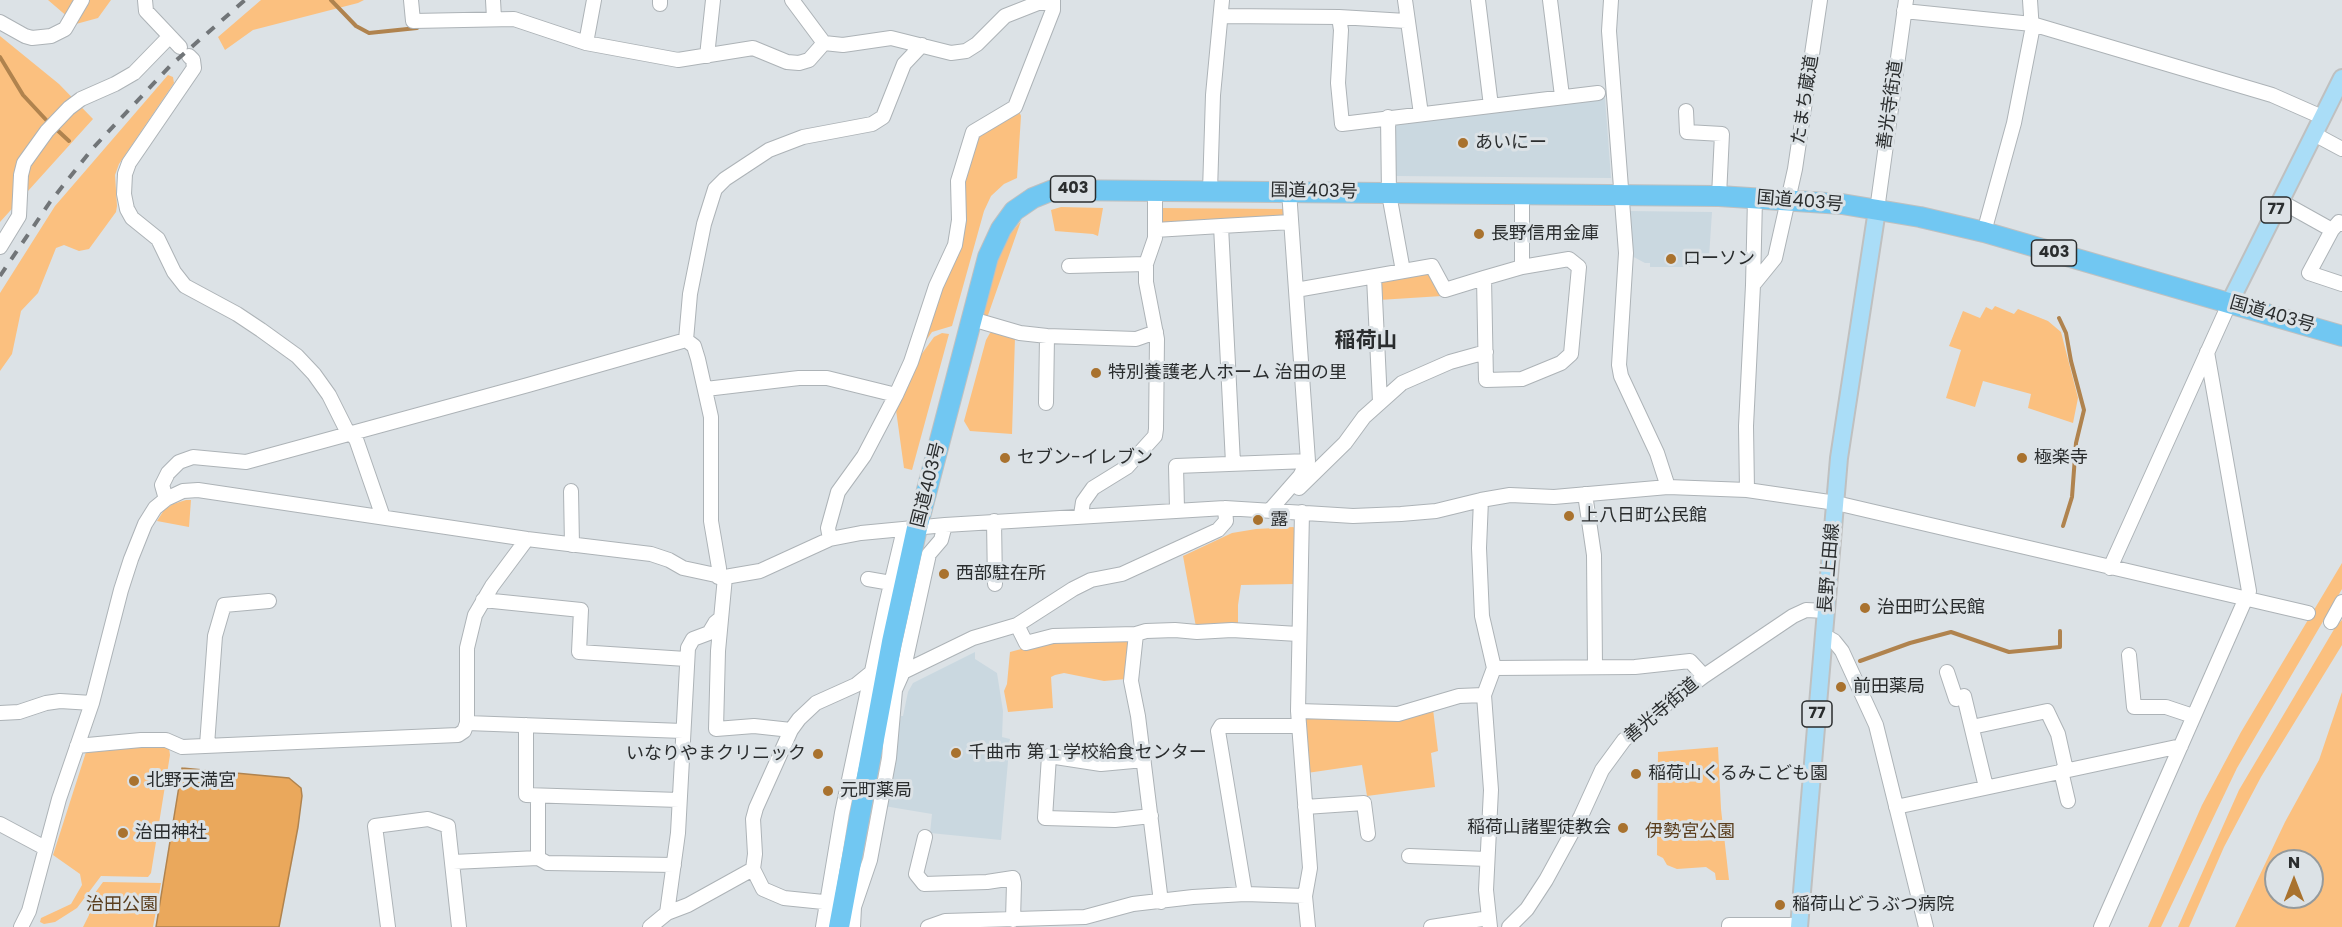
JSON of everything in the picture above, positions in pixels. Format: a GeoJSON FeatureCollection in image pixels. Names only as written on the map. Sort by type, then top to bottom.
{"type":"FeatureCollection","features":[{"type":"Feature","properties":{"kind":"highway","name":"国道403号"},"geometry":{"type":"LineString","coordinates":[[839,927],[887,672],[910,533],[988,257],[1001,229],[1014,211],[1033,198],[1053,190],[1719,196],[1788,199],[1877,210],[1984,232],[2342,336]]}},
{"type":"Feature","properties":{"kind":"main road","name":"77"},"geometry":{"type":"LineString","coordinates":[[2230,302],[2342,78]]}},
{"type":"Feature","properties":{"kind":"main road","name":"長野上田線"},"geometry":{"type":"LineString","coordinates":[[1799,926],[1836,502],[1847,403],[1877,210]]}},
{"type":"Feature","properties":{"kind":"street"},"geometry":{"type":"LineString","coordinates":[[0,22],[32,38],[51,36],[65,29],[82,0]]}},
{"type":"Feature","properties":{"kind":"street"},"geometry":{"type":"LineString","coordinates":[[145,0],[146,11],[193,60],[194,68],[129,163],[124,174],[127,209],[132,218],[158,239],[174,272],[184,286],[237,314],[297,356],[329,395],[346,429],[356,439],[383,517]]}},
{"type":"Feature","properties":{"kind":"street"},"geometry":{"type":"LineString","coordinates":[[411,0],[413,21],[514,19],[586,43],[678,60],[753,48],[787,62],[799,63],[809,60],[824,43]]}},
{"type":"Feature","properties":{"kind":"street"},"geometry":{"type":"LineString","coordinates":[[493,0],[494,18]]}},
{"type":"Feature","properties":{"kind":"street"},"geometry":{"type":"LineString","coordinates":[[586,43],[594,0]]}},
{"type":"Feature","properties":{"kind":"street"},"geometry":{"type":"LineString","coordinates":[[707,56],[713,0]]}},
{"type":"Feature","properties":{"kind":"street"},"geometry":{"type":"LineString","coordinates":[[792,0],[824,43],[843,45],[891,38],[951,53],[966,51],[977,44],[1005,16],[1038,3],[1052,2],[1053,10],[1015,107],[974,132],[958,181],[959,220],[955,245],[936,286],[911,362],[896,395],[864,456],[838,492],[828,528],[830,539]]}},
{"type":"Feature","properties":{"kind":"street"},"geometry":{"type":"LineString","coordinates":[[1210,191],[1213,95],[1221,0]]}},
{"type":"Feature","properties":{"kind":"street"},"geometry":{"type":"LineString","coordinates":[[1405,0],[1406,21],[1410,28],[1421,114]]}},
{"type":"Feature","properties":{"kind":"street"},"geometry":{"type":"LineString","coordinates":[[1478,0],[1491,106]]}},
{"type":"Feature","properties":{"kind":"street"},"geometry":{"type":"LineString","coordinates":[[1550,0],[1562,96]]}},
{"type":"Feature","properties":{"kind":"street"},"geometry":{"type":"LineString","coordinates":[[1611,0],[1609,31],[1626,253],[1619,365],[1621,376],[1657,453],[1668,487]]}},
{"type":"Feature","properties":{"kind":"street","name":"たまち蔵道"},"geometry":{"type":"LineString","coordinates":[[1753,285],[1775,258],[1808,92],[1820,0]]}},
{"type":"Feature","properties":{"kind":"street"},"geometry":{"type":"LineString","coordinates":[[1984,232],[2014,123],[2032,24],[2030,0]]}},
{"type":"Feature","properties":{"kind":"street"},"geometry":{"type":"LineString","coordinates":[[1905,6],[2032,24],[2272,95],[2322,117]]}},
{"type":"Feature","properties":{"kind":"street","name":"善光寺街道"},"geometry":{"type":"LineString","coordinates":[[1877,210],[1905,6]]}},
{"type":"Feature","properties":{"kind":"street"},"geometry":{"type":"LineString","coordinates":[[1221,16],[1339,17],[1406,21]]}},
{"type":"Feature","properties":{"kind":"street"},"geometry":{"type":"LineString","coordinates":[[1339,17],[1341,30],[1338,83],[1342,124],[1598,93]]}},
{"type":"Feature","properties":{"kind":"street"},"geometry":{"type":"LineString","coordinates":[[0,247],[20,216],[21,175],[24,163],[47,131],[81,99],[134,73],[169,37]]}},
{"type":"Feature","properties":{"kind":"street"},"geometry":{"type":"LineString","coordinates":[[686,340],[690,294],[704,224],[715,189],[725,179],[769,150],[803,137],[872,124],[883,117],[904,64],[922,45]]}},
{"type":"Feature","properties":{"kind":"street"},"geometry":{"type":"LineString","coordinates":[[1686,111],[1687,132],[1722,134],[1719,196]]}},
{"type":"Feature","properties":{"kind":"street"},"geometry":{"type":"LineString","coordinates":[[1388,117],[1389,194],[1403,270]]}},
{"type":"Feature","properties":{"kind":"street"},"geometry":{"type":"LineString","coordinates":[[2314,134],[2342,149]]}},
{"type":"Feature","properties":{"kind":"street"},"geometry":{"type":"LineString","coordinates":[[1081,515],[1083,502],[1094,488],[1126,467],[1155,436],[1156,332],[1146,282],[1146,264],[1155,238],[1155,190]]}},
{"type":"Feature","properties":{"kind":"street"},"geometry":{"type":"LineString","coordinates":[[1276,510],[1308,461],[1289,191]]}},
{"type":"Feature","properties":{"kind":"street"},"geometry":{"type":"LineString","coordinates":[[1522,194],[1522,267]]}},
{"type":"Feature","properties":{"kind":"street"},"geometry":{"type":"LineString","coordinates":[[1747,490],[1746,426],[1755,198]]}},
{"type":"Feature","properties":{"kind":"street"},"geometry":{"type":"LineString","coordinates":[[2280,201],[2337,227],[2309,273],[2342,284]]}},
{"type":"Feature","properties":{"kind":"street"},"geometry":{"type":"LineString","coordinates":[[1155,230],[1291,222]]}},
{"type":"Feature","properties":{"kind":"street"},"geometry":{"type":"LineString","coordinates":[[1221,226],[1233,463]]}},
{"type":"Feature","properties":{"kind":"street"},"geometry":{"type":"LineString","coordinates":[[1296,290],[1432,266],[1445,290],[1485,278],[1522,267],[1569,259],[1579,267],[1571,354],[1561,363],[1522,379],[1486,380],[1485,278]]}},
{"type":"Feature","properties":{"kind":"street"},"geometry":{"type":"LineString","coordinates":[[1069,266],[1146,264]]}},
{"type":"Feature","properties":{"kind":"street"},"geometry":{"type":"LineString","coordinates":[[1374,277],[1380,402]]}},
{"type":"Feature","properties":{"kind":"street"},"geometry":{"type":"LineString","coordinates":[[2110,568],[2230,302]]}},
{"type":"Feature","properties":{"kind":"street"},"geometry":{"type":"LineString","coordinates":[[972,319],[1020,333],[1047,336],[1071,335],[1136,339],[1156,332]]}},
{"type":"Feature","properties":{"kind":"street"},"geometry":{"type":"LineString","coordinates":[[1046,403],[1047,336]]}},
{"type":"Feature","properties":{"kind":"street"},"geometry":{"type":"LineString","coordinates":[[686,340],[694,346],[706,389],[711,425],[711,521],[722,577],[716,690],[717,729],[754,726],[791,730]]}},
{"type":"Feature","properties":{"kind":"street"},"geometry":{"type":"LineString","coordinates":[[166,499],[162,485],[168,473],[179,462],[193,457],[246,462],[686,340]]}},
{"type":"Feature","properties":{"kind":"street"},"geometry":{"type":"LineString","coordinates":[[1276,510],[1345,443],[1365,417],[1402,383],[1450,362],[1486,352]]}},
{"type":"Feature","properties":{"kind":"street"},"geometry":{"type":"LineString","coordinates":[[2101,927],[2250,591],[2207,352]]}},
{"type":"Feature","properties":{"kind":"street"},"geometry":{"type":"LineString","coordinates":[[706,389],[798,378],[827,378],[896,395]]}},
{"type":"Feature","properties":{"kind":"street"},"geometry":{"type":"LineString","coordinates":[[1177,509],[1176,466],[1308,461]]}},
{"type":"Feature","properties":{"kind":"street"},"geometry":{"type":"LineString","coordinates":[[21,927],[29,911],[45,848],[92,703],[106,656],[120,590],[131,559],[145,524],[155,508],[166,499],[183,491],[198,490],[527,540],[651,554],[683,568],[722,577],[760,571],[830,539],[861,532],[910,533],[945,525],[1177,509],[1276,510],[1353,516],[1436,511],[1510,495],[1554,497],[1668,487],[1747,490],[1836,502],[2308,613]]}},
{"type":"Feature","properties":{"kind":"street"},"geometry":{"type":"LineString","coordinates":[[571,491],[572,545]]}},
{"type":"Feature","properties":{"kind":"street"},"geometry":{"type":"LineString","coordinates":[[1585,494],[1593,555],[1595,667]]}},
{"type":"Feature","properties":{"kind":"street"},"geometry":{"type":"LineString","coordinates":[[1431,927],[1489,922],[1486,890],[1491,790],[1484,695],[1494,668],[1482,616],[1479,548],[1481,500]]}},
{"type":"Feature","properties":{"kind":"street"},"geometry":{"type":"LineString","coordinates":[[842,905],[783,898],[763,889],[753,869],[755,854],[753,819],[756,808],[791,730],[799,719],[816,704],[856,685],[974,638],[1017,625],[1072,589],[1091,580],[1122,574],[1218,530],[1226,521],[1225,508]]}},
{"type":"Feature","properties":{"kind":"street"},"geometry":{"type":"LineString","coordinates":[[1302,512],[1298,711],[1310,868],[1305,896],[1308,927]]}},
{"type":"Feature","properties":{"kind":"street"},"geometry":{"type":"LineString","coordinates":[[994,522],[995,584]]}},
{"type":"Feature","properties":{"kind":"street"},"geometry":{"type":"LineString","coordinates":[[887,672],[929,554],[941,540],[945,525]]}},
{"type":"Feature","properties":{"kind":"street"},"geometry":{"type":"LineString","coordinates":[[887,672],[891,583],[910,533]]}},
{"type":"Feature","properties":{"kind":"street"},"geometry":{"type":"LineString","coordinates":[[77,746],[141,740],[166,740],[182,747],[458,735],[464,731],[467,723],[466,648],[472,623],[483,600],[527,540]]}},
{"type":"Feature","properties":{"kind":"street"},"geometry":{"type":"LineString","coordinates":[[868,579],[891,583]]}},
{"type":"Feature","properties":{"kind":"street"},"geometry":{"type":"LineString","coordinates":[[483,600],[581,609],[579,652],[686,659]]}},
{"type":"Feature","properties":{"kind":"street"},"geometry":{"type":"LineString","coordinates":[[207,745],[215,636],[224,605],[269,601]]}},
{"type":"Feature","properties":{"kind":"street"},"geometry":{"type":"LineString","coordinates":[[2331,622],[2342,602]]}},
{"type":"Feature","properties":{"kind":"street","name":"善光寺街道"},"geometry":{"type":"LineString","coordinates":[[1509,927],[1527,909],[1546,880],[1577,825],[1602,770],[1624,740],[1656,712],[1704,676],[1797,614],[1812,610],[1826,611]]}},
{"type":"Feature","properties":{"kind":"street"},"geometry":{"type":"LineString","coordinates":[[667,914],[680,800],[686,659],[689,644],[693,639],[709,633],[715,622],[721,618]]}},
{"type":"Feature","properties":{"kind":"street"},"geometry":{"type":"LineString","coordinates":[[1017,625],[1026,643],[1053,636],[1136,634],[1146,631],[1175,630],[1197,632],[1232,630],[1298,634]]}},
{"type":"Feature","properties":{"kind":"street"},"geometry":{"type":"LineString","coordinates":[[1136,634],[1131,681],[1144,760],[1161,902]]}},
{"type":"Feature","properties":{"kind":"street"},"geometry":{"type":"LineString","coordinates":[[1823,635],[1839,646],[1876,725],[1926,927]]}},
{"type":"Feature","properties":{"kind":"street"},"geometry":{"type":"LineString","coordinates":[[2129,655],[2134,707],[2166,707],[2193,717]]}},
{"type":"Feature","properties":{"kind":"street"},"geometry":{"type":"LineString","coordinates":[[1494,668],[1635,667],[1690,661],[1704,676]]}},
{"type":"Feature","properties":{"kind":"street"},"geometry":{"type":"LineString","coordinates":[[1947,672],[1956,699],[1964,696],[1986,787]]}},
{"type":"Feature","properties":{"kind":"street"},"geometry":{"type":"LineString","coordinates":[[1298,711],[1398,714],[1459,696],[1484,695]]}},
{"type":"Feature","properties":{"kind":"street"},"geometry":{"type":"LineString","coordinates":[[0,713],[19,712],[60,701],[92,703]]}},
{"type":"Feature","properties":{"kind":"street"},"geometry":{"type":"LineString","coordinates":[[1972,727],[2047,711],[2058,734],[2068,801]]}},
{"type":"Feature","properties":{"kind":"street"},"geometry":{"type":"LineString","coordinates":[[467,723],[683,731]]}},
{"type":"Feature","properties":{"kind":"street"},"geometry":{"type":"LineString","coordinates":[[526,725],[526,795],[680,800]]}},
{"type":"Feature","properties":{"kind":"street"},"geometry":{"type":"LineString","coordinates":[[1245,894],[1218,730],[1221,726],[1299,726]]}},
{"type":"Feature","properties":{"kind":"street"},"geometry":{"type":"LineString","coordinates":[[1896,807],[2181,746]]}},
{"type":"Feature","properties":{"kind":"street"},"geometry":{"type":"LineString","coordinates":[[1144,760],[1101,764],[1049,756],[1045,818],[1115,820],[1151,816]]}},
{"type":"Feature","properties":{"kind":"street"},"geometry":{"type":"LineString","coordinates":[[538,796],[538,858]]}},
{"type":"Feature","properties":{"kind":"street"},"geometry":{"type":"LineString","coordinates":[[1305,807],[1364,803],[1368,834]]}},
{"type":"Feature","properties":{"kind":"street"},"geometry":{"type":"LineString","coordinates":[[388,927],[375,826],[428,819],[448,826],[459,927]]}},
{"type":"Feature","properties":{"kind":"street"},"geometry":{"type":"LineString","coordinates":[[0,824],[45,848]]}},
{"type":"Feature","properties":{"kind":"street"},"geometry":{"type":"LineString","coordinates":[[925,837],[916,874],[924,884],[987,882],[1012,878],[1014,883],[1013,920]]}},
{"type":"Feature","properties":{"kind":"street"},"geometry":{"type":"LineString","coordinates":[[1409,856],[1487,860]]}},
{"type":"Feature","properties":{"kind":"street"},"geometry":{"type":"LineString","coordinates":[[453,862],[538,858],[547,863],[674,865]]}},
{"type":"Feature","properties":{"kind":"street"},"geometry":{"type":"LineString","coordinates":[[650,927],[667,914],[753,869]]}},
{"type":"Feature","properties":{"kind":"street"},"geometry":{"type":"LineString","coordinates":[[928,927],[945,921],[1085,917],[1133,904],[1193,897],[1245,894],[1305,896]]}},
{"type":"Feature","properties":{"kind":"street"},"geometry":{"type":"LineString","coordinates":[[824,927],[842,905]]}},
{"type":"Feature","properties":{"kind":"street"},"geometry":{"type":"LineString","coordinates":[[842,905],[853,927]]}},
{"type":"Feature","properties":{"kind":"street"},"geometry":{"type":"LineString","coordinates":[[1729,927],[1729,925],[1799,926]]}},
{"type":"Feature","properties":{"kind":"shaded area"},"geometry":{"type":"Polygon","coordinates":[[[1605,98],[1611,178],[1396,176],[1396,125],[1398,122],[1605,98]]]}},
{"type":"Feature","properties":{"kind":"shaded area"},"geometry":{"type":"Polygon","coordinates":[[[1627,211],[1712,212],[1709,257],[1693,257],[1690,267],[1650,267],[1650,263],[1645,263],[1630,255],[1627,211]]]}},
{"type":"Feature","properties":{"kind":"shaded area"},"geometry":{"type":"Polygon","coordinates":[[[975,652],[975,659],[997,673],[1003,711],[1002,737],[1010,739],[1001,840],[930,833],[932,814],[884,806],[901,716],[903,716],[908,692],[913,683],[975,652]]]}},
{"type":"Feature","properties":{"kind":"shaded area"},"geometry":{"type":"Polygon","coordinates":[[[182,768],[289,778],[301,788],[298,827],[279,927],[156,927],[182,768]]]}},
{"type":"Feature","properties":{"kind":"green space"},"geometry":{"type":"Polygon","coordinates":[[[48,0],[111,0],[98,18],[76,24],[48,0]]]}},
{"type":"Feature","properties":{"kind":"green space"},"geometry":{"type":"Polygon","coordinates":[[[261,0],[364,0],[253,30],[225,50],[218,37],[261,0]]]}},
{"type":"Feature","properties":{"kind":"green space"},"geometry":{"type":"Polygon","coordinates":[[[0,36],[59,84],[93,119],[0,222],[0,36]]]}},
{"type":"Feature","properties":{"kind":"green space"},"geometry":{"type":"Polygon","coordinates":[[[168,75],[173,77],[174,83],[119,164],[115,175],[116,212],[89,249],[79,251],[64,245],[56,248],[38,293],[21,311],[12,354],[0,371],[0,293],[55,206],[168,75]]]}},
{"type":"Feature","properties":{"kind":"green space"},"geometry":{"type":"Polygon","coordinates":[[[1019,111],[1021,116],[1017,178],[1004,184],[991,196],[984,211],[952,326],[932,332],[918,352],[934,306],[963,237],[963,182],[976,140],[985,131],[1019,111]]]}},
{"type":"Feature","properties":{"kind":"green space"},"geometry":{"type":"Polygon","coordinates":[[[1061,207],[1103,208],[1098,236],[1055,231],[1051,210],[1061,207]]]}},
{"type":"Feature","properties":{"kind":"green space"},"geometry":{"type":"Polygon","coordinates":[[[1160,208],[1285,209],[1285,216],[1163,224],[1160,208]]]}},
{"type":"Feature","properties":{"kind":"green space"},"geometry":{"type":"Polygon","coordinates":[[[1021,221],[987,318],[983,315],[1000,252],[1021,221]]]}},
{"type":"Feature","properties":{"kind":"green space"},"geometry":{"type":"Polygon","coordinates":[[[1427,273],[1433,277],[1442,296],[1379,300],[1381,281],[1427,273]]]}},
{"type":"Feature","properties":{"kind":"green space"},"geometry":{"type":"Polygon","coordinates":[[[1995,306],[2014,314],[2018,309],[2048,321],[2061,332],[2078,398],[2073,423],[2028,408],[2031,394],[1983,381],[1975,407],[1946,398],[1961,350],[1949,346],[1963,311],[1980,318],[1986,307],[1992,310],[1995,306]]]}},
{"type":"Feature","properties":{"kind":"green space"},"geometry":{"type":"Polygon","coordinates":[[[994,331],[1015,337],[1012,434],[970,431],[964,421],[986,340],[994,331]]]}},
{"type":"Feature","properties":{"kind":"green space"},"geometry":{"type":"Polygon","coordinates":[[[942,333],[949,334],[912,470],[904,468],[896,410],[913,366],[934,337],[942,333]]]}},
{"type":"Feature","properties":{"kind":"green space"},"geometry":{"type":"Polygon","coordinates":[[[191,500],[189,527],[157,521],[164,510],[191,500]]]}},
{"type":"Feature","properties":{"kind":"green space"},"geometry":{"type":"Polygon","coordinates":[[[1295,528],[1295,584],[1241,585],[1238,624],[1196,627],[1183,556],[1232,533],[1295,528]]]}},
{"type":"Feature","properties":{"kind":"green space"},"geometry":{"type":"Polygon","coordinates":[[[2342,563],[2342,589],[2237,768],[2161,927],[2148,927],[2202,805],[2241,732],[2342,563]]]}},
{"type":"Feature","properties":{"kind":"green space"},"geometry":{"type":"Polygon","coordinates":[[[2342,620],[2342,645],[2261,777],[2224,847],[2189,927],[2178,927],[2239,790],[2336,626],[2342,620]]]}},
{"type":"Feature","properties":{"kind":"green space"},"geometry":{"type":"Polygon","coordinates":[[[1120,639],[1129,642],[1126,679],[1104,681],[1064,673],[1055,675],[1051,677],[1053,708],[1008,712],[1004,691],[1007,684],[1010,652],[1044,643],[1120,639]]]}},
{"type":"Feature","properties":{"kind":"green space"},"geometry":{"type":"Polygon","coordinates":[[[2342,692],[2342,927],[2235,927],[2264,866],[2264,909],[2324,909],[2324,849],[2272,849],[2319,760],[2342,692]]]}},
{"type":"Feature","properties":{"kind":"green space"},"geometry":{"type":"Polygon","coordinates":[[[1433,709],[1438,751],[1431,753],[1435,787],[1367,796],[1362,765],[1307,773],[1304,719],[1306,716],[1433,709]]]}},
{"type":"Feature","properties":{"kind":"green space"},"geometry":{"type":"Polygon","coordinates":[[[164,745],[169,748],[170,755],[151,873],[148,877],[101,876],[77,908],[55,922],[44,924],[40,922],[41,918],[71,904],[82,885],[80,874],[53,855],[86,752],[164,745]]]}},
{"type":"Feature","properties":{"kind":"green space","name":"伊勢宮公園"},"geometry":{"type":"Polygon","coordinates":[[[1718,747],[1721,809],[1729,880],[1716,880],[1715,873],[1706,867],[1677,869],[1667,865],[1663,858],[1657,855],[1658,752],[1718,747]]]}},
{"type":"Feature","properties":{"kind":"green space","name":"治田公園"},"geometry":{"type":"Polygon","coordinates":[[[103,882],[161,883],[153,927],[83,927],[89,915],[89,901],[103,882]]]}},
{"type":"Feature","properties":{"kind":"waterway"},"geometry":{"type":"LineString","coordinates":[[331,0],[356,26],[369,33],[417,28]]}},
{"type":"Feature","properties":{"kind":"waterway"},"geometry":{"type":"LineString","coordinates":[[0,57],[23,95],[49,123]]}},
{"type":"Feature","properties":{"kind":"waterway"},"geometry":{"type":"LineString","coordinates":[[55,128],[69,141]]}},
{"type":"Feature","properties":{"kind":"waterway"},"geometry":{"type":"LineString","coordinates":[[2059,318],[2066,333],[2084,410],[2076,443],[2072,497],[2063,526]]}},
{"type":"Feature","properties":{"kind":"waterway"},"geometry":{"type":"LineString","coordinates":[[1860,661],[1910,643],[1951,632],[2009,652],[2060,647],[2060,631]]}},
{"type":"Feature","properties":{"kind":"railway"},"geometry":{"type":"LineString","coordinates":[[0,276],[50,202],[93,148],[171,65],[245,0]]}},
{"type":"Feature","properties":{"kind":"place","name":"あいにー"},"geometry":{"type":"Point","coordinates":[1463,143]}},
{"type":"Feature","properties":{"kind":"place","name":"長野信用金庫"},"geometry":{"type":"Point","coordinates":[1479,234]}},
{"type":"Feature","properties":{"kind":"place","name":"ローソン"},"geometry":{"type":"Point","coordinates":[1671,259]}},
{"type":"Feature","properties":{"kind":"place","name":"特別養護老人ホーム 治田の里"},"geometry":{"type":"Point","coordinates":[1096,373]}},
{"type":"Feature","properties":{"kind":"place","name":"セブン-イレブン"},"geometry":{"type":"Point","coordinates":[1005,458]}},
{"type":"Feature","properties":{"kind":"place","name":"極楽寺"},"geometry":{"type":"Point","coordinates":[2022,458]}},
{"type":"Feature","properties":{"kind":"place","name":"上八日町公民館"},"geometry":{"type":"Point","coordinates":[1569,516]}},
{"type":"Feature","properties":{"kind":"place","name":"露"},"geometry":{"type":"Point","coordinates":[1258,520]}},
{"type":"Feature","properties":{"kind":"place","name":"西部駐在所"},"geometry":{"type":"Point","coordinates":[944,574]}},
{"type":"Feature","properties":{"kind":"place","name":"治田町公民館"},"geometry":{"type":"Point","coordinates":[1865,608]}},
{"type":"Feature","properties":{"kind":"place","name":"前田薬局"},"geometry":{"type":"Point","coordinates":[1841,687]}},
{"type":"Feature","properties":{"kind":"place","name":"千曲市 第１学校給食センター"},"geometry":{"type":"Point","coordinates":[956,753]}},
{"type":"Feature","properties":{"kind":"place","name":"いなりやまクリニック"},"geometry":{"type":"Point","coordinates":[818,754]}},
{"type":"Feature","properties":{"kind":"place","name":"稲荷山くるみこども園"},"geometry":{"type":"Point","coordinates":[1636,774]}},
{"type":"Feature","properties":{"kind":"place","name":"北野天満宮"},"geometry":{"type":"Point","coordinates":[134,781]}},
{"type":"Feature","properties":{"kind":"place","name":"元町薬局"},"geometry":{"type":"Point","coordinates":[828,791]}},
{"type":"Feature","properties":{"kind":"place","name":"稲荷山諸聖徒教会"},"geometry":{"type":"Point","coordinates":[1623,828]}},
{"type":"Feature","properties":{"kind":"place","name":"治田神社"},"geometry":{"type":"Point","coordinates":[123,833]}},
{"type":"Feature","properties":{"kind":"place","name":"稲荷山どうぶつ病院"},"geometry":{"type":"Point","coordinates":[1780,905]}},
{"type":"Feature","properties":{"kind":"district","name":"稲荷山"},"geometry":{"type":"Point","coordinates":[1366,342]}}]}
